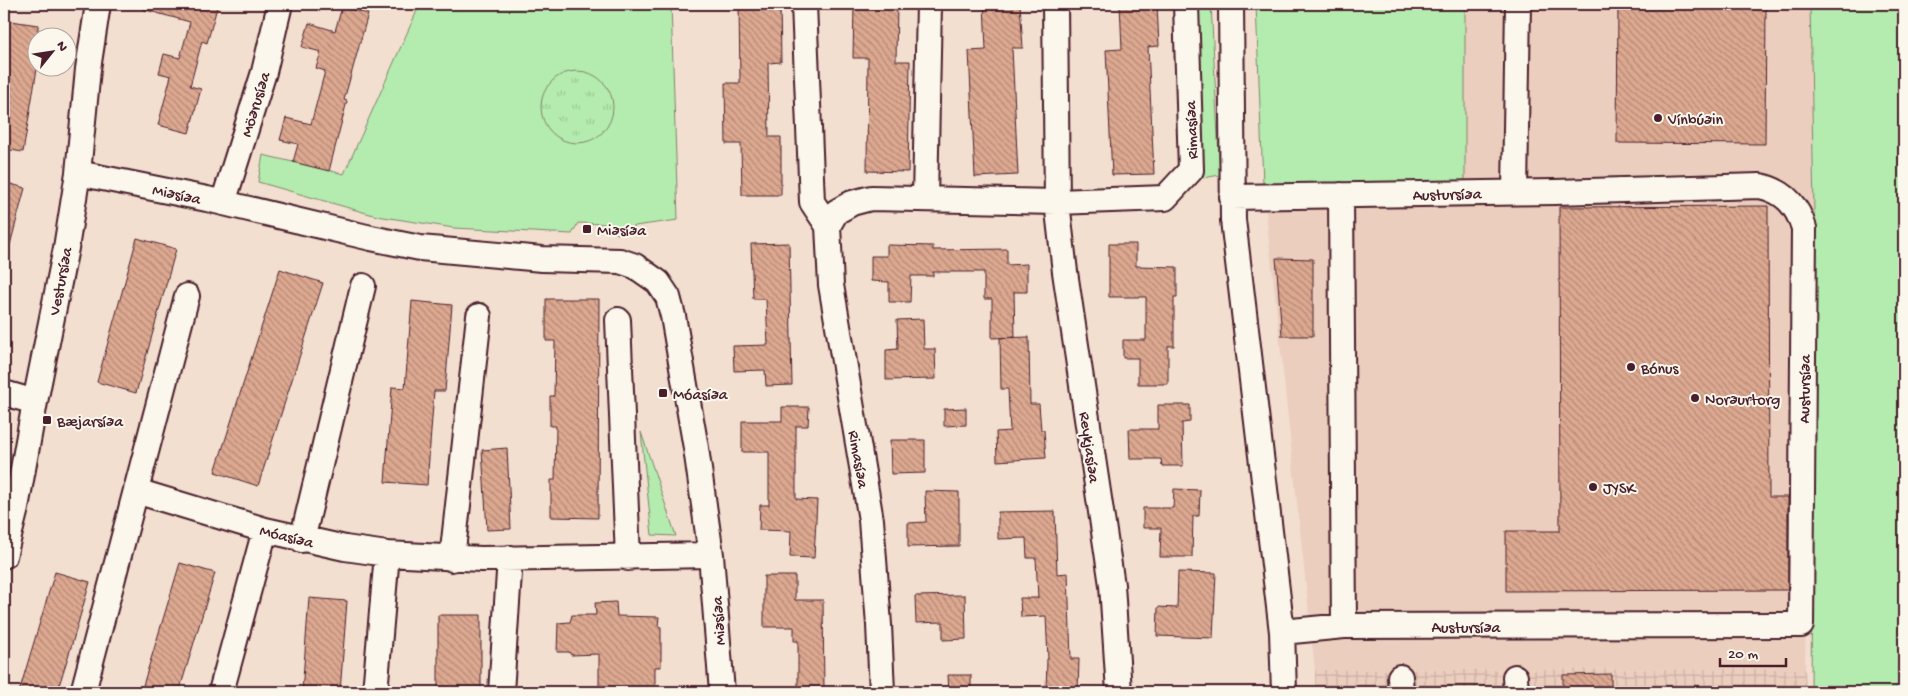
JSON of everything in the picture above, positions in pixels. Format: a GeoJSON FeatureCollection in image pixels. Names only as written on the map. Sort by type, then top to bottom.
{"type":"FeatureCollection","features":[{"type":"Feature","properties":{"kind":"street","name":"Vestursíða"},"geometry":{"type":"LineString","coordinates":[[4,556],[16,508],[66,248],[78,173],[88,69],[98,4]]}},
{"type":"Feature","properties":{"kind":"street","name":"Möðrusíða"},"geometry":{"type":"LineString","coordinates":[[224,203],[264,72],[280,4]]}},
{"type":"Feature","properties":{"kind":"street"},"geometry":{"type":"LineString","coordinates":[[804,4],[812,202],[828,226]]}},
{"type":"Feature","properties":{"kind":"street"},"geometry":{"type":"LineString","coordinates":[[925,199],[928,4]]}},
{"type":"Feature","properties":{"kind":"street"},"geometry":{"type":"LineString","coordinates":[[1055,4],[1057,202]]}},
{"type":"Feature","properties":{"kind":"street","name":"Rimasíða"},"geometry":{"type":"LineString","coordinates":[[882,692],[871,520],[831,285],[828,226],[836,212],[852,203],[871,198],[1057,202],[1165,198],[1191,170],[1186,4]]}},
{"type":"Feature","properties":{"kind":"street"},"geometry":{"type":"LineString","coordinates":[[1230,4],[1234,230],[1282,632],[1284,692]]}},
{"type":"Feature","properties":{"kind":"street"},"geometry":{"type":"LineString","coordinates":[[1515,192],[1518,4]]}},
{"type":"Feature","properties":{"kind":"street","name":"Miðsíða"},"geometry":{"type":"LineString","coordinates":[[78,173],[224,203],[420,248],[542,258],[620,261],[635,266],[658,282],[668,297],[674,316],[696,448],[711,555],[722,692]]}},
{"type":"Feature","properties":{"kind":"street","name":"Austursíða"},"geometry":{"type":"LineString","coordinates":[[1232,197],[1760,186],[1780,193],[1796,208],[1804,228],[1801,625],[1344,626],[1282,632]]}},
{"type":"Feature","properties":{"kind":"street"},"geometry":{"type":"LineString","coordinates":[[1341,194],[1344,626]]}},
{"type":"Feature","properties":{"kind":"street","name":"Reykjasíða"},"geometry":{"type":"LineString","coordinates":[[1057,202],[1065,272],[1112,585],[1119,692]]}},
{"type":"Feature","properties":{"kind":"street"},"geometry":{"type":"LineString","coordinates":[[302,540],[363,286]]}},
{"type":"Feature","properties":{"kind":"street"},"geometry":{"type":"LineString","coordinates":[[83,692],[187,296]]}},
{"type":"Feature","properties":{"kind":"street"},"geometry":{"type":"LineString","coordinates":[[452,559],[479,316]]}},
{"type":"Feature","properties":{"kind":"street"},"geometry":{"type":"LineString","coordinates":[[618,320],[628,558]]}},
{"type":"Feature","properties":{"kind":"street"},"geometry":{"type":"LineString","coordinates":[[4,393],[35,402]]}},
{"type":"Feature","properties":{"kind":"street","name":"Móasíða"},"geometry":{"type":"LineString","coordinates":[[136,491],[302,540],[388,554],[452,559],[628,558],[711,555]]}},
{"type":"Feature","properties":{"kind":"street"},"geometry":{"type":"LineString","coordinates":[[221,692],[265,530]]}},
{"type":"Feature","properties":{"kind":"street"},"geometry":{"type":"LineString","coordinates":[[375,692],[388,554]]}},
{"type":"Feature","properties":{"kind":"street"},"geometry":{"type":"LineString","coordinates":[[501,692],[510,558]]}},
{"type":"Feature","properties":{"kind":"shaded area"},"geometry":{"type":"Polygon","coordinates":[[[1465,4],[1810,4],[1814,212],[1805,669],[1315,670],[1263,184],[1465,182],[1465,4]]]}},
{"type":"Feature","properties":{"kind":"shaded area"},"geometry":{"type":"Polygon","coordinates":[[[1805,669],[1806,692],[1315,692],[1315,670],[1805,669]]]}},
{"type":"Feature","properties":{"kind":"green space"},"geometry":{"type":"Polygon","coordinates":[[[420,4],[671,4],[678,220],[635,226],[617,234],[607,224],[578,223],[572,234],[454,228],[377,216],[258,182],[263,155],[344,174],[420,4]]]}},
{"type":"Feature","properties":{"kind":"green space"},"geometry":{"type":"Polygon","coordinates":[[[1195,4],[1211,4],[1220,175],[1203,178],[1195,4]]]}},
{"type":"Feature","properties":{"kind":"green space"},"geometry":{"type":"Polygon","coordinates":[[[1256,4],[1465,4],[1465,182],[1263,184],[1256,4]]]}},
{"type":"Feature","properties":{"kind":"green space"},"geometry":{"type":"Polygon","coordinates":[[[1810,4],[1900,4],[1902,12],[1904,692],[1811,692],[1814,212],[1810,4]]]}},
{"type":"Feature","properties":{"kind":"green space"},"geometry":{"type":"Polygon","coordinates":[[[577,71],[597,77],[607,87],[613,107],[607,127],[597,137],[577,143],[557,137],[547,127],[541,107],[547,87],[557,77],[577,71]]]}},
{"type":"Feature","properties":{"kind":"green space"},"geometry":{"type":"Polygon","coordinates":[[[641,432],[676,536],[652,535],[641,432]]]}},
{"type":"Feature","properties":{"kind":"building"},"geometry":{"type":"Polygon","coordinates":[[[143,4],[218,4],[207,43],[202,41],[190,86],[201,89],[189,133],[158,125],[171,76],[159,73],[164,54],[180,58],[190,22],[142,9],[143,4]]]}},
{"type":"Feature","properties":{"kind":"building"},"geometry":{"type":"Polygon","coordinates":[[[739,4],[780,4],[781,62],[768,63],[769,137],[781,137],[781,195],[742,195],[741,144],[726,144],[725,83],[740,83],[739,4]]]}},
{"type":"Feature","properties":{"kind":"building"},"geometry":{"type":"Polygon","coordinates":[[[854,4],[897,4],[896,61],[910,61],[908,172],[867,171],[868,58],[853,58],[854,4]]]}},
{"type":"Feature","properties":{"kind":"building"},"geometry":{"type":"Polygon","coordinates":[[[984,4],[1020,4],[1023,48],[1012,48],[1018,175],[975,177],[969,51],[986,50],[984,4]]]}},
{"type":"Feature","properties":{"kind":"building"},"geometry":{"type":"Polygon","coordinates":[[[1120,4],[1157,4],[1159,46],[1148,47],[1154,174],[1112,175],[1106,50],[1122,49],[1120,4]]]}},
{"type":"Feature","properties":{"kind":"building"},"geometry":{"type":"Polygon","coordinates":[[[1618,4],[1766,4],[1765,144],[1617,143],[1618,4]]]}},
{"type":"Feature","properties":{"kind":"building"},"geometry":{"type":"Polygon","coordinates":[[[342,7],[368,14],[344,100],[347,101],[329,171],[293,162],[298,144],[280,140],[286,118],[311,124],[325,71],[316,68],[321,52],[302,47],[309,23],[335,31],[342,7]]]}},
{"type":"Feature","properties":{"kind":"building"},"geometry":{"type":"Polygon","coordinates":[[[4,20],[38,25],[38,28],[28,28],[28,78],[35,78],[23,152],[4,149],[4,20]]]}},
{"type":"Feature","properties":{"kind":"building"},"geometry":{"type":"Polygon","coordinates":[[[4,182],[25,188],[10,245],[4,245],[4,182]]]}},
{"type":"Feature","properties":{"kind":"building","name":"Norðurtorg"},"geometry":{"type":"Polygon","coordinates":[[[1768,206],[1769,497],[1788,497],[1788,590],[1506,591],[1506,531],[1560,531],[1559,207],[1768,206]]]}},
{"type":"Feature","properties":{"kind":"building"},"geometry":{"type":"Polygon","coordinates":[[[137,238],[176,249],[136,393],[97,382],[137,238]]]}},
{"type":"Feature","properties":{"kind":"building"},"geometry":{"type":"Polygon","coordinates":[[[789,243],[792,385],[766,386],[765,370],[734,371],[733,346],[768,345],[766,299],[753,299],[751,244],[789,243]]]}},
{"type":"Feature","properties":{"kind":"building"},"geometry":{"type":"Polygon","coordinates":[[[1109,244],[1136,244],[1136,266],[1177,267],[1177,297],[1174,297],[1174,346],[1168,346],[1168,384],[1138,384],[1138,358],[1123,358],[1123,340],[1146,340],[1146,297],[1109,297],[1109,244]]]}},
{"type":"Feature","properties":{"kind":"building"},"geometry":{"type":"Polygon","coordinates":[[[887,245],[933,246],[933,250],[1007,249],[1007,265],[1027,264],[1027,292],[1014,292],[1015,337],[992,338],[992,299],[984,299],[984,272],[933,272],[933,276],[911,276],[910,302],[889,302],[889,282],[871,281],[871,256],[887,256],[887,245]]]}},
{"type":"Feature","properties":{"kind":"building"},"geometry":{"type":"Polygon","coordinates":[[[1276,258],[1313,259],[1313,336],[1282,336],[1276,258]]]}},
{"type":"Feature","properties":{"kind":"building"},"geometry":{"type":"Polygon","coordinates":[[[280,269],[323,283],[258,486],[215,472],[280,269]]]}},
{"type":"Feature","properties":{"kind":"building"},"geometry":{"type":"Polygon","coordinates":[[[546,299],[599,299],[598,518],[551,517],[551,480],[555,480],[556,426],[550,426],[550,396],[554,396],[555,341],[546,341],[546,299]]]}},
{"type":"Feature","properties":{"kind":"building"},"geometry":{"type":"Polygon","coordinates":[[[412,301],[452,305],[445,391],[434,391],[427,485],[385,482],[392,387],[405,388],[412,301]]]}},
{"type":"Feature","properties":{"kind":"building"},"geometry":{"type":"Polygon","coordinates":[[[923,319],[924,349],[935,349],[936,379],[886,380],[886,350],[898,349],[897,320],[923,319]]]}},
{"type":"Feature","properties":{"kind":"building"},"geometry":{"type":"Polygon","coordinates":[[[1029,337],[1030,404],[1039,404],[1041,430],[1044,430],[1046,458],[997,461],[996,432],[1010,431],[1008,389],[1001,389],[1000,338],[1029,337]]]}},
{"type":"Feature","properties":{"kind":"building"},"geometry":{"type":"Polygon","coordinates":[[[1158,405],[1190,405],[1190,422],[1182,423],[1183,466],[1162,466],[1161,459],[1130,459],[1129,429],[1158,429],[1158,405]]]}},
{"type":"Feature","properties":{"kind":"building"},"geometry":{"type":"Polygon","coordinates":[[[782,407],[809,407],[808,426],[796,426],[796,499],[817,500],[814,558],[790,557],[791,531],[759,530],[760,505],[769,505],[769,452],[742,452],[742,421],[782,421],[782,407]]]}},
{"type":"Feature","properties":{"kind":"building"},"geometry":{"type":"Polygon","coordinates":[[[966,408],[966,425],[944,426],[944,409],[966,408]]]}},
{"type":"Feature","properties":{"kind":"building"},"geometry":{"type":"Polygon","coordinates":[[[890,440],[925,440],[925,473],[891,474],[890,440]]]}},
{"type":"Feature","properties":{"kind":"building"},"geometry":{"type":"Polygon","coordinates":[[[507,448],[511,529],[487,530],[482,450],[507,448]]]}},
{"type":"Feature","properties":{"kind":"building"},"geometry":{"type":"Polygon","coordinates":[[[1174,489],[1200,490],[1199,516],[1193,516],[1192,557],[1160,557],[1161,528],[1143,528],[1143,508],[1173,508],[1174,489]]]}},
{"type":"Feature","properties":{"kind":"building"},"geometry":{"type":"Polygon","coordinates":[[[925,491],[959,492],[959,546],[908,547],[908,523],[926,522],[925,491]]]}},
{"type":"Feature","properties":{"kind":"building"},"geometry":{"type":"Polygon","coordinates":[[[1055,511],[1057,574],[1068,573],[1071,659],[1079,659],[1078,692],[1046,692],[1048,659],[1046,616],[1021,617],[1020,598],[1038,598],[1036,558],[1027,558],[1026,538],[998,539],[998,512],[1055,511]]]}},
{"type":"Feature","properties":{"kind":"building"},"geometry":{"type":"Polygon","coordinates":[[[180,563],[215,573],[179,692],[141,692],[180,563]]]}},
{"type":"Feature","properties":{"kind":"building"},"geometry":{"type":"Polygon","coordinates":[[[55,572],[90,582],[72,644],[57,692],[19,692],[55,572]]]}},
{"type":"Feature","properties":{"kind":"building"},"geometry":{"type":"Polygon","coordinates":[[[1178,572],[1216,573],[1213,638],[1157,636],[1158,607],[1177,608],[1178,572]]]}},
{"type":"Feature","properties":{"kind":"building"},"geometry":{"type":"Polygon","coordinates":[[[764,576],[795,576],[795,600],[823,600],[824,692],[798,692],[798,641],[794,641],[794,627],[764,627],[764,576]]]}},
{"type":"Feature","properties":{"kind":"building"},"geometry":{"type":"Polygon","coordinates":[[[965,595],[966,639],[943,640],[943,622],[916,623],[915,596],[965,595]]]}},
{"type":"Feature","properties":{"kind":"building"},"geometry":{"type":"Polygon","coordinates":[[[309,598],[347,601],[340,692],[302,692],[309,598]]]}},
{"type":"Feature","properties":{"kind":"building"},"geometry":{"type":"Polygon","coordinates":[[[616,602],[617,616],[659,617],[658,626],[661,627],[661,667],[655,667],[655,692],[599,692],[599,654],[571,655],[569,652],[557,652],[558,623],[570,622],[572,615],[596,615],[595,603],[616,602]]]}},
{"type":"Feature","properties":{"kind":"building"},"geometry":{"type":"Polygon","coordinates":[[[438,615],[481,615],[481,692],[438,692],[438,615]]]}},
{"type":"Feature","properties":{"kind":"building"},"geometry":{"type":"Polygon","coordinates":[[[1611,674],[1611,692],[1563,692],[1563,675],[1611,674]]]}},
{"type":"Feature","properties":{"kind":"building"},"geometry":{"type":"Polygon","coordinates":[[[948,675],[971,675],[971,692],[949,692],[948,675]]]}},
{"type":"Feature","properties":{"kind":"place","name":"Vínbúðin"},"geometry":{"type":"Point","coordinates":[1658,118]}},
{"type":"Feature","properties":{"kind":"place","name":"Miðsíða"},"geometry":{"type":"Point","coordinates":[587,229]}},
{"type":"Feature","properties":{"kind":"place","name":"Bónus"},"geometry":{"type":"Point","coordinates":[1631,367]}},
{"type":"Feature","properties":{"kind":"place","name":"Móasíða"},"geometry":{"type":"Point","coordinates":[663,393]}},
{"type":"Feature","properties":{"kind":"place","name":"Norðurtorg"},"geometry":{"type":"Point","coordinates":[1695,398]}},
{"type":"Feature","properties":{"kind":"place","name":"Bæjarsíða"},"geometry":{"type":"Point","coordinates":[47,420]}},
{"type":"Feature","properties":{"kind":"place","name":"JYSK"},"geometry":{"type":"Point","coordinates":[1593,487]}}]}
